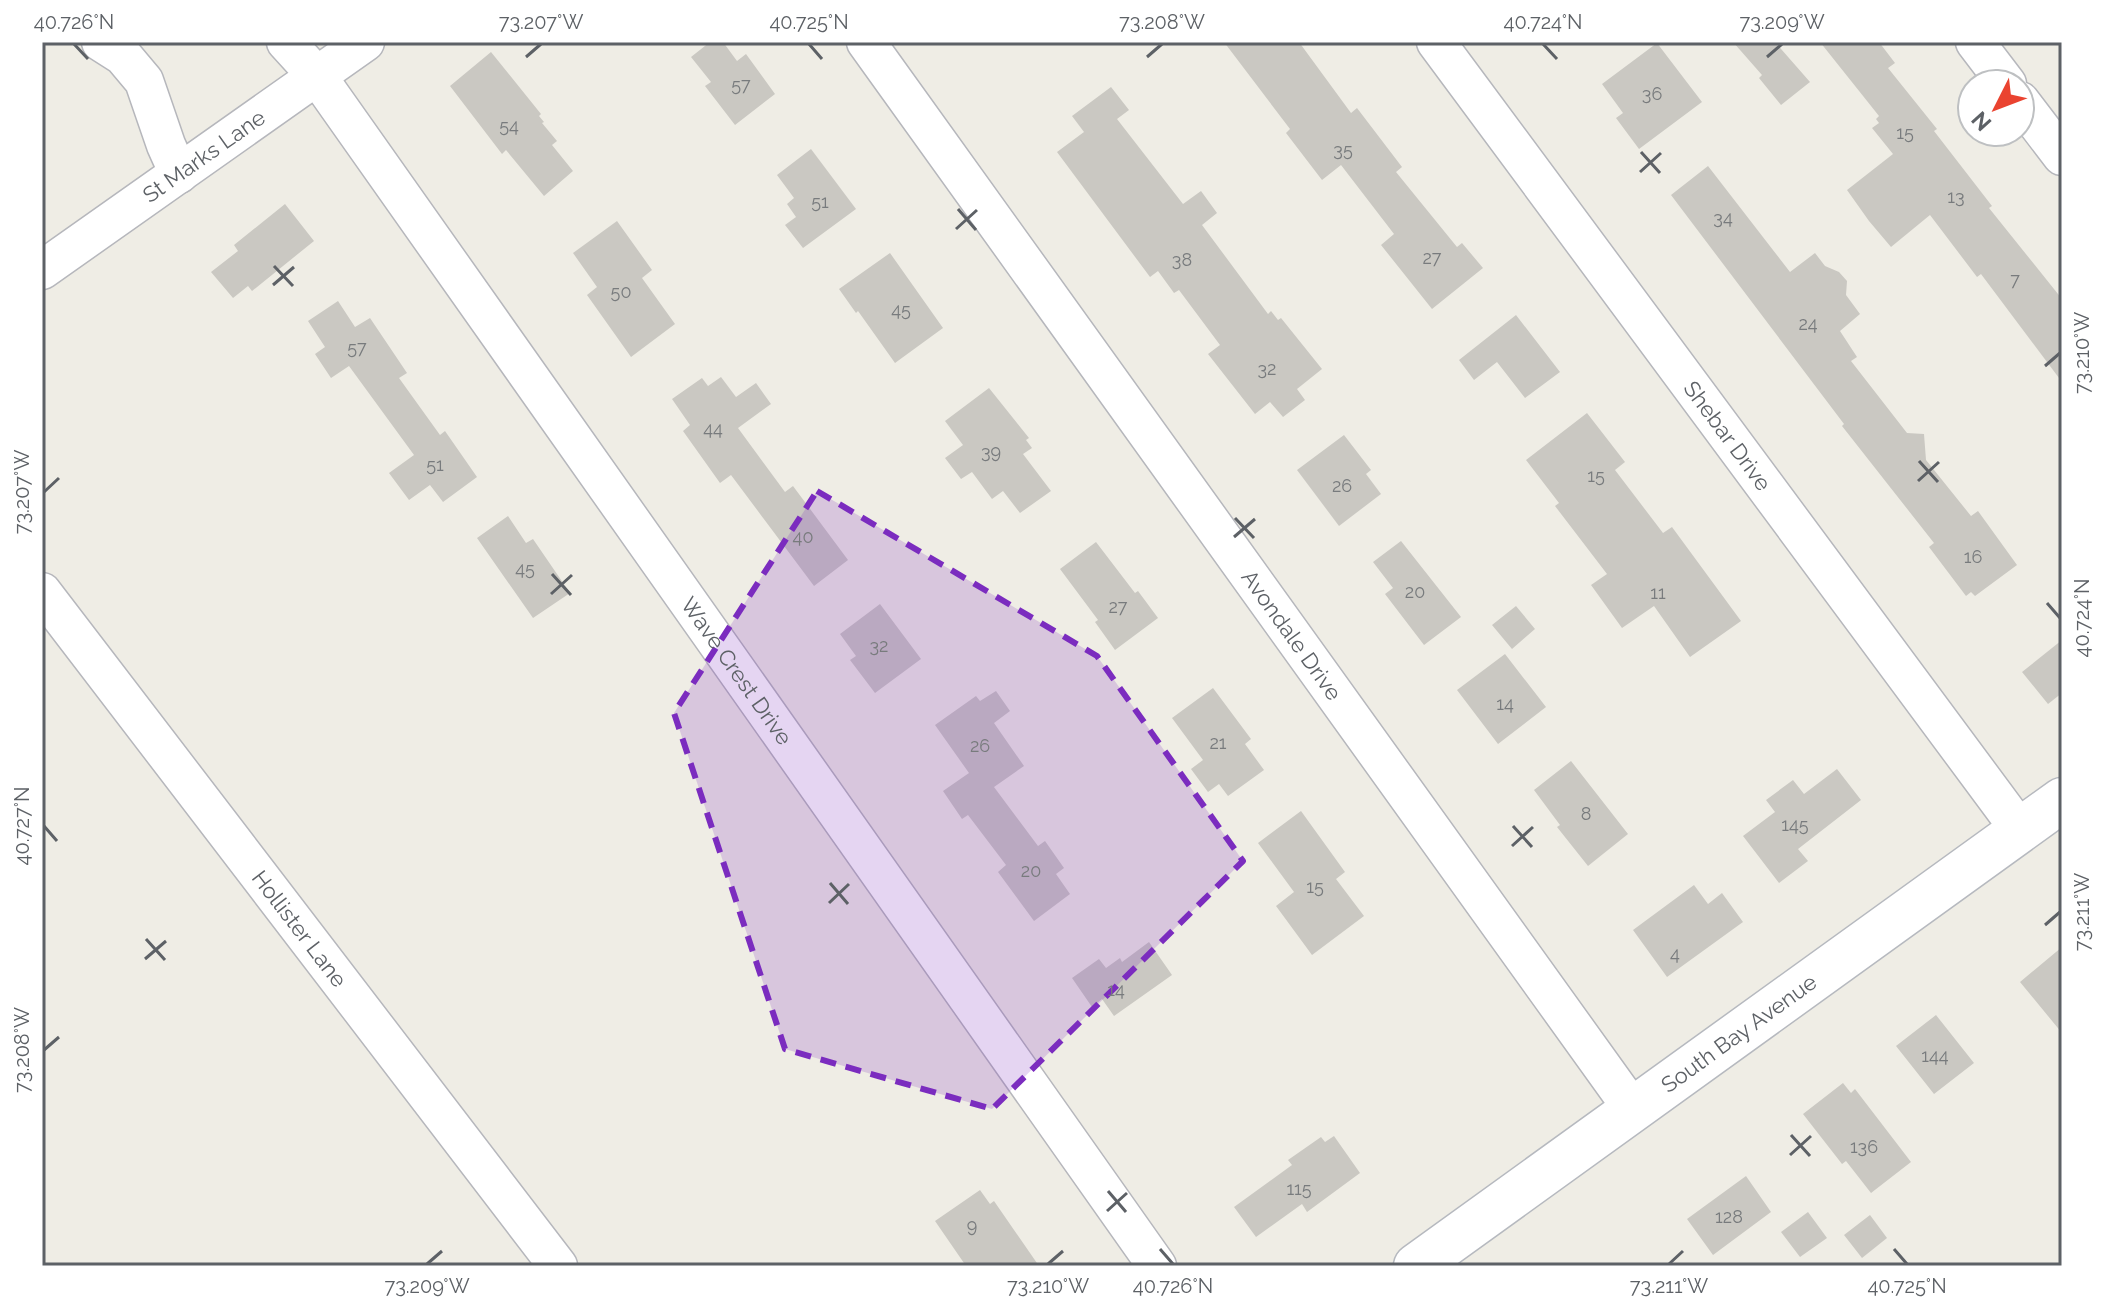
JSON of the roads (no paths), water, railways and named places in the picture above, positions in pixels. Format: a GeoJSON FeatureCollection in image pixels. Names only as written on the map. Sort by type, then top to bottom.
{"type":"FeatureCollection","features":[{"type":"Feature","properties":{"kind":"street"},"geometry":{"type":"LineString","coordinates":[[101,42],[123,56],[144,81],[179,174]]}},
{"type":"Feature","properties":{"kind":"street","name":"Wave Crest Drive"},"geometry":{"type":"LineString","coordinates":[[286,42],[317,76],[1157,1266]]}},
{"type":"Feature","properties":{"kind":"street","name":"St Marks Lane"},"geometry":{"type":"LineString","coordinates":[[42,270],[365,42]]}},
{"type":"Feature","properties":{"kind":"street","name":"Avondale Drive"},"geometry":{"type":"LineString","coordinates":[[866,42],[1634,1111]]}},
{"type":"Feature","properties":{"kind":"street","name":"Shebar Drive"},"geometry":{"type":"LineString","coordinates":[[1436,42],[2020,830]]}},
{"type":"Feature","properties":{"kind":"street"},"geometry":{"type":"LineString","coordinates":[[1975,42],[1995,68]]}},
{"type":"Feature","properties":{"kind":"street"},"geometry":{"type":"LineString","coordinates":[[2036,122],[2062,156]]}},
{"type":"Feature","properties":{"kind":"street","name":"Hollister Lane"},"geometry":{"type":"LineString","coordinates":[[42,592],[558,1266]]}},
{"type":"Feature","properties":{"kind":"street","name":"South Bay Avenue"},"geometry":{"type":"LineString","coordinates":[[1416,1266],[2062,800]]}}]}
